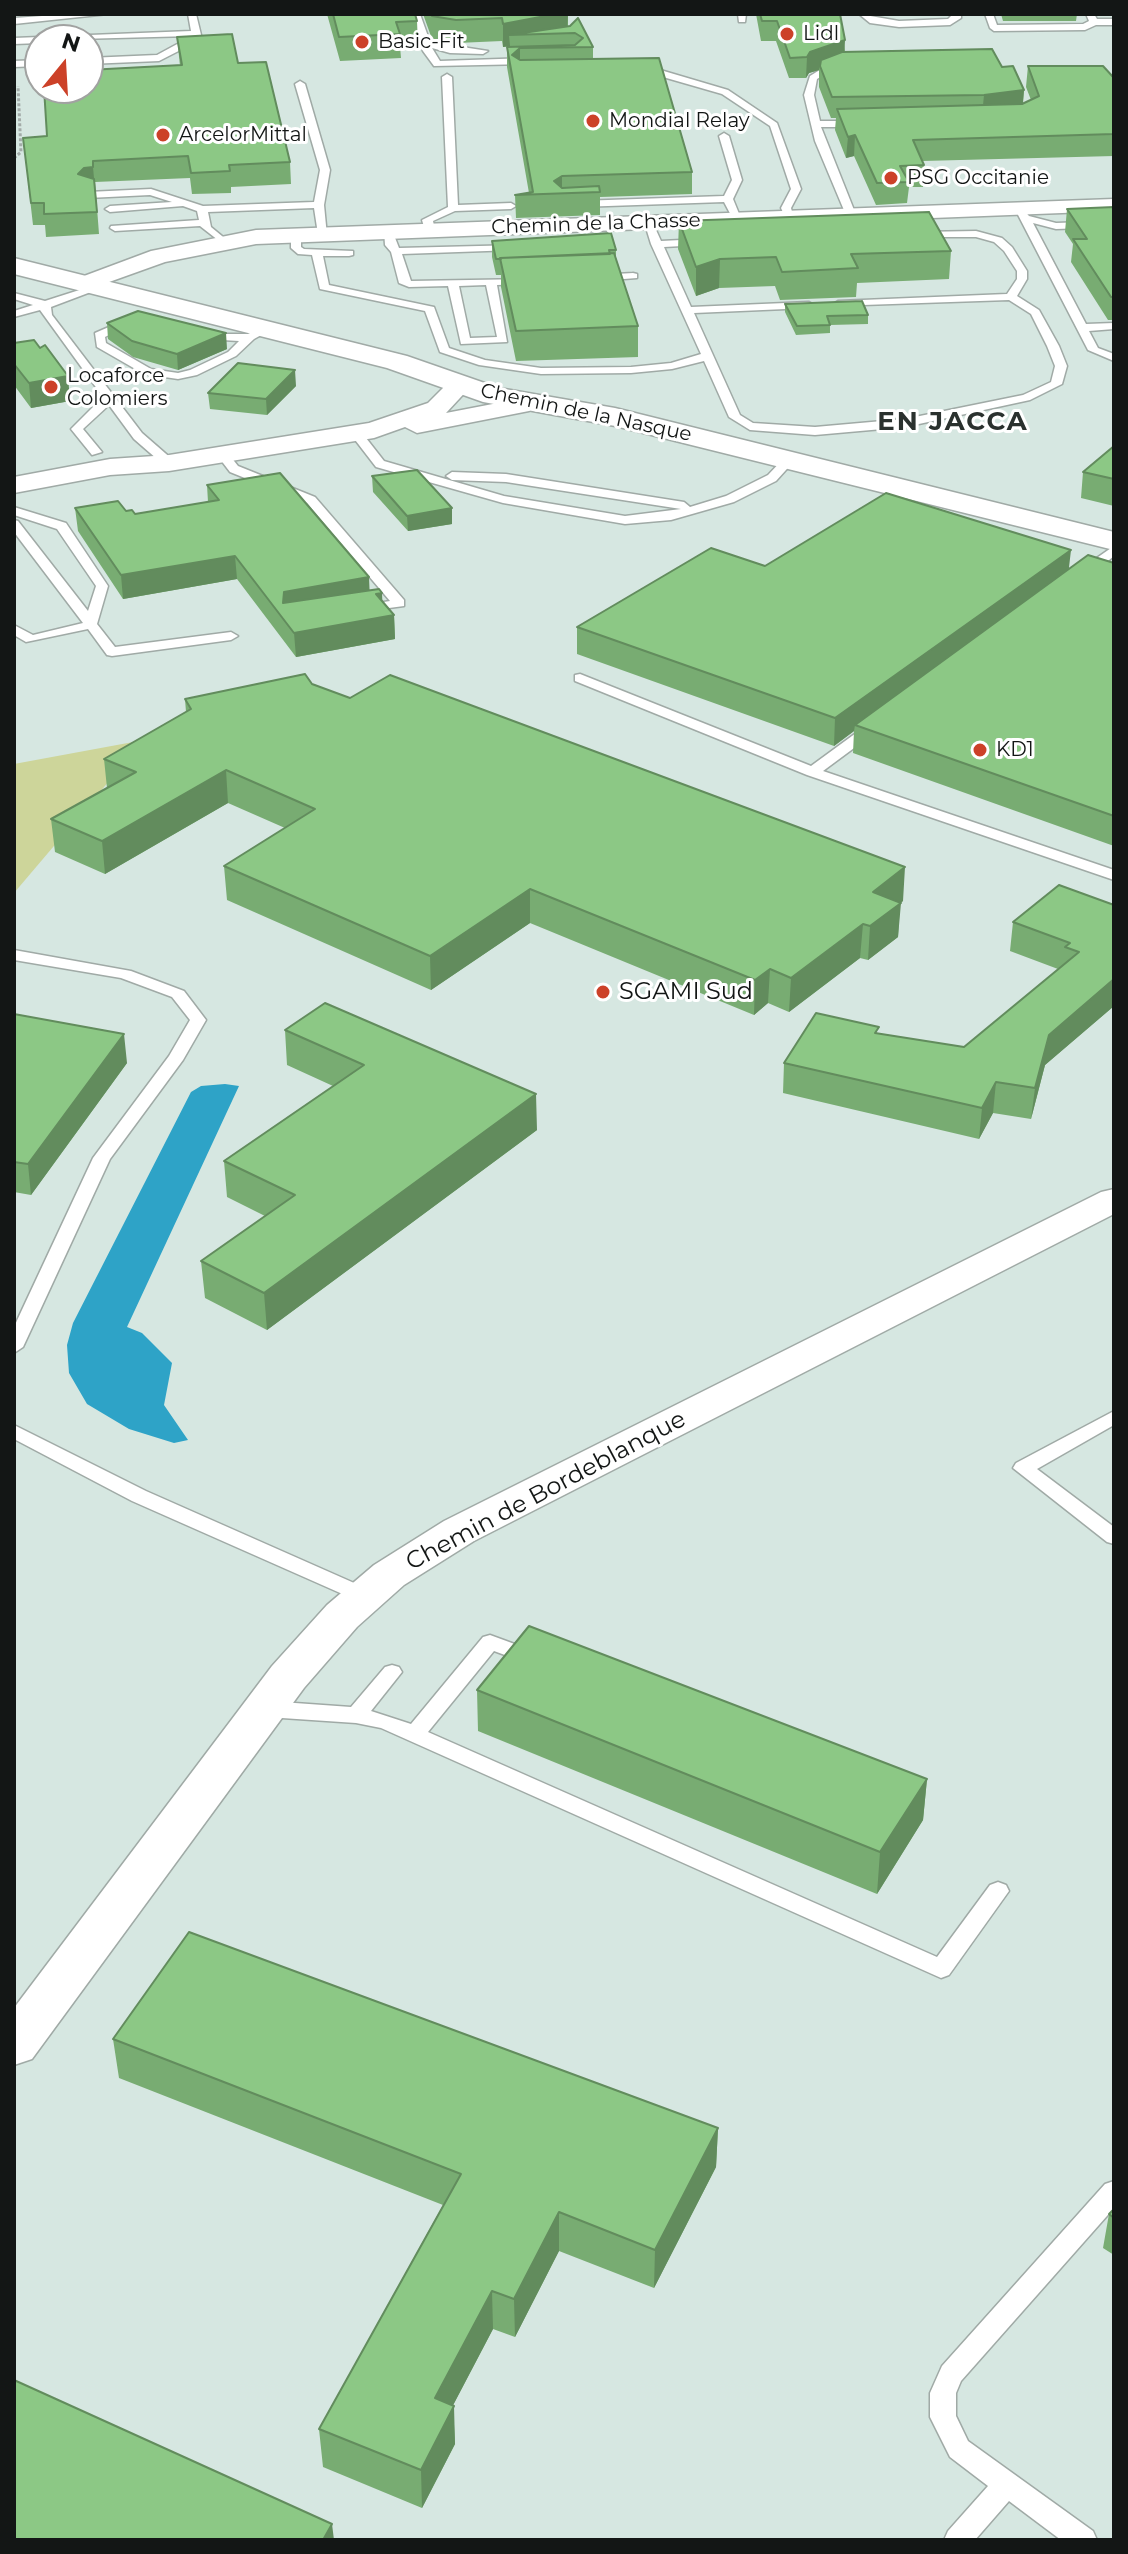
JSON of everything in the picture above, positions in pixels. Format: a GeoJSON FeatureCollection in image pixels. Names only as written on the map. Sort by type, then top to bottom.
{"type":"FeatureCollection","features":[{"type":"Feature","properties":{"kind":"street","name":"Chemin de la Chasse"},"geometry":{"type":"LineString","coordinates":[[92,286],[159,256],[223,241],[296,235],[320,244],[392,241],[430,230],[648,223],[733,209],[790,217],[1022,213],[1114,205]]}},
{"type":"Feature","properties":{"kind":"street","name":"Chemin de la Nasque"},"geometry":{"type":"LineString","coordinates":[[14,266],[258,333],[431,372],[460,385],[529,404],[615,417],[789,460],[1112,553]]}},
{"type":"Feature","properties":{"kind":"street"},"geometry":{"type":"LineString","coordinates":[[365,431],[437,408],[460,385]]}},
{"type":"Feature","properties":{"kind":"street"},"geometry":{"type":"LineString","coordinates":[[14,485],[110,467],[169,463],[365,431],[402,429],[529,404]]}},
{"type":"Feature","properties":{"kind":"street"},"geometry":{"type":"LineString","coordinates":[[14,492],[123,477],[169,463]]}},
{"type":"Feature","properties":{"kind":"street","name":"Chemin de Bordeblanque"},"geometry":{"type":"LineString","coordinates":[[14,2045],[264,1709],[320,1639],[363,1595],[420,1553],[459,1531],[1114,1200]]}},
{"type":"Feature","properties":{"kind":"lane"},"geometry":{"type":"LineString","coordinates":[[14,21],[104,14]]}},
{"type":"Feature","properties":{"kind":"lane"},"geometry":{"type":"LineString","coordinates":[[104,60],[159,58],[197,39],[192,14]]}},
{"type":"Feature","properties":{"kind":"lane"},"geometry":{"type":"LineString","coordinates":[[416,14],[437,64],[545,61]]}},
{"type":"Feature","properties":{"kind":"lane"},"geometry":{"type":"LineString","coordinates":[[863,14],[873,21],[899,24],[950,22],[957,18],[957,14]]}},
{"type":"Feature","properties":{"kind":"lane"},"geometry":{"type":"LineString","coordinates":[[989,14],[994,28],[1085,27],[1092,18],[1114,22]]}},
{"type":"Feature","properties":{"kind":"lane"},"geometry":{"type":"LineString","coordinates":[[14,41],[196,33]]}},
{"type":"Feature","properties":{"kind":"lane"},"geometry":{"type":"LineString","coordinates":[[426,44],[466,51],[522,49]]}},
{"type":"Feature","properties":{"kind":"lane"},"geometry":{"type":"LineString","coordinates":[[851,215],[816,124],[809,95],[813,78],[826,70],[854,67]]}},
{"type":"Feature","properties":{"kind":"lane"},"geometry":{"type":"LineString","coordinates":[[626,73],[657,72],[725,92],[774,125],[796,189],[786,208],[790,217]]}},
{"type":"Feature","properties":{"kind":"lane"},"geometry":{"type":"LineString","coordinates":[[447,77],[453,208]]}},
{"type":"Feature","properties":{"kind":"lane"},"geometry":{"type":"LineString","coordinates":[[300,84],[325,170],[319,205],[324,287],[430,309],[444,350],[483,363],[532,371],[631,370],[672,366],[708,356]]}},
{"type":"Feature","properties":{"kind":"lane"},"geometry":{"type":"LineString","coordinates":[[816,124],[877,123]]}},
{"type":"Feature","properties":{"kind":"lane"},"geometry":{"type":"LineString","coordinates":[[562,204],[733,209],[737,180],[724,136]]}},
{"type":"Feature","properties":{"kind":"lane"},"geometry":{"type":"LineString","coordinates":[[88,195],[151,192],[202,209],[319,205]]}},
{"type":"Feature","properties":{"kind":"lane"},"geometry":{"type":"LineString","coordinates":[[110,209],[188,205]]}},
{"type":"Feature","properties":{"kind":"lane"},"geometry":{"type":"LineString","coordinates":[[430,230],[427,220],[453,208],[511,206]]}},
{"type":"Feature","properties":{"kind":"lane"},"geometry":{"type":"LineString","coordinates":[[202,209],[206,228],[223,241]]}},
{"type":"Feature","properties":{"kind":"lane"},"geometry":{"type":"LineString","coordinates":[[1022,213],[1056,226],[1114,224]]}},
{"type":"Feature","properties":{"kind":"lane"},"geometry":{"type":"LineString","coordinates":[[1022,213],[1094,350],[1114,358]]}},
{"type":"Feature","properties":{"kind":"lane"},"geometry":{"type":"LineString","coordinates":[[115,228],[204,223]]}},
{"type":"Feature","properties":{"kind":"lane"},"geometry":{"type":"LineString","coordinates":[[648,223],[656,244],[735,417],[760,428],[864,428],[1007,403],[1040,394],[1056,384],[1061,372],[1059,359],[1035,312],[1011,297],[687,310]]}},
{"type":"Feature","properties":{"kind":"lane"},"geometry":{"type":"LineString","coordinates":[[904,235],[976,234],[998,240],[1022,271],[1022,279],[1011,297]]}},
{"type":"Feature","properties":{"kind":"lane"},"geometry":{"type":"LineString","coordinates":[[532,246],[392,241],[405,282],[453,284],[538,280]]}},
{"type":"Feature","properties":{"kind":"lane"},"geometry":{"type":"LineString","coordinates":[[656,244],[718,242]]}},
{"type":"Feature","properties":{"kind":"lane"},"geometry":{"type":"LineString","coordinates":[[320,244],[349,253]]}},
{"type":"Feature","properties":{"kind":"lane"},"geometry":{"type":"LineString","coordinates":[[586,278],[633,276]]}},
{"type":"Feature","properties":{"kind":"lane"},"geometry":{"type":"LineString","coordinates":[[453,284],[465,342],[503,340],[491,282]]}},
{"type":"Feature","properties":{"kind":"lane"},"geometry":{"type":"LineString","coordinates":[[14,314],[92,286]]}},
{"type":"Feature","properties":{"kind":"lane"},"geometry":{"type":"LineString","coordinates":[[14,296],[45,305]]}},
{"type":"Feature","properties":{"kind":"lane"},"geometry":{"type":"LineString","coordinates":[[45,305],[47,315],[138,436],[169,463]]}},
{"type":"Feature","properties":{"kind":"lane"},"geometry":{"type":"LineString","coordinates":[[142,320],[116,325],[99,335],[98,340],[130,364],[165,375],[193,373],[209,366],[232,354],[258,333]]}},
{"type":"Feature","properties":{"kind":"lane"},"geometry":{"type":"LineString","coordinates":[[1081,328],[1114,326]]}},
{"type":"Feature","properties":{"kind":"lane"},"geometry":{"type":"LineString","coordinates":[[185,331],[226,339],[258,333]]}},
{"type":"Feature","properties":{"kind":"lane"},"geometry":{"type":"LineString","coordinates":[[96,452],[77,429],[109,398]]}},
{"type":"Feature","properties":{"kind":"lane"},"geometry":{"type":"LineString","coordinates":[[365,431],[380,464],[671,516],[730,499],[772,478],[789,460]]}},
{"type":"Feature","properties":{"kind":"lane"},"geometry":{"type":"LineString","coordinates":[[223,455],[234,469],[311,500],[399,603],[353,611]]}},
{"type":"Feature","properties":{"kind":"lane"},"geometry":{"type":"LineString","coordinates":[[425,474],[506,478],[668,506],[703,507]]}},
{"type":"Feature","properties":{"kind":"lane"},"geometry":{"type":"LineString","coordinates":[[14,511],[62,526],[102,586],[90,625]]}},
{"type":"Feature","properties":{"kind":"lane"},"geometry":{"type":"LineString","coordinates":[[14,524],[112,652],[231,636]]}},
{"type":"Feature","properties":{"kind":"lane"},"geometry":{"type":"LineString","coordinates":[[1067,587],[1112,553]]}},
{"type":"Feature","properties":{"kind":"lane"},"geometry":{"type":"LineString","coordinates":[[14,629],[31,639],[90,625]]}},
{"type":"Feature","properties":{"kind":"lane"},"geometry":{"type":"LineString","coordinates":[[580,678],[812,772],[1114,875]]}},
{"type":"Feature","properties":{"kind":"lane"},"geometry":{"type":"LineString","coordinates":[[812,772],[888,716]]}},
{"type":"Feature","properties":{"kind":"lane"},"geometry":{"type":"LineString","coordinates":[[14,955],[125,974],[178,994],[198,1020],[177,1057],[102,1158],[14,1347]]}},
{"type":"Feature","properties":{"kind":"lane"},"geometry":{"type":"LineString","coordinates":[[1114,1417],[1023,1468],[1114,1537]]}},
{"type":"Feature","properties":{"kind":"lane"},"geometry":{"type":"LineString","coordinates":[[14,1431],[139,1496],[363,1595]]}},
{"type":"Feature","properties":{"kind":"lane"},"geometry":{"type":"LineString","coordinates":[[414,1735],[490,1642],[546,1663]]}},
{"type":"Feature","properties":{"kind":"lane"},"geometry":{"type":"LineString","coordinates":[[356,1715],[392,1672]]}},
{"type":"Feature","properties":{"kind":"lane"},"geometry":{"type":"LineString","coordinates":[[264,1709],[356,1715],[386,1722],[941,1969],[998,1891]]}},
{"type":"Feature","properties":{"kind":"lane"},"geometry":{"type":"LineString","coordinates":[[1083,2540],[959,2449],[943,2417],[943,2393],[951,2374],[1114,2191]]}},
{"type":"Feature","properties":{"kind":"lane"},"geometry":{"type":"LineString","coordinates":[[958,2540],[1007,2484]]}},
{"type":"Feature","properties":{"kind":"path"},"geometry":{"type":"LineString","coordinates":[[14,81],[18,84],[21,152],[14,158]]}},
{"type":"Feature","properties":{"kind":"shaded area"},"geometry":{"type":"Polygon","coordinates":[[[14,14],[1114,14],[1114,2540],[14,2540],[14,14]]]}},
{"type":"Feature","properties":{"kind":"green space"},"geometry":{"type":"Polygon","coordinates":[[[144,740],[14,893],[14,764],[144,740]]]}},
{"type":"Feature","properties":{"kind":"water"},"geometry":{"type":"Polygon","coordinates":[[[201,1086],[239,1086],[127,1327],[142,1333],[172,1363],[164,1405],[188,1440],[174,1443],[129,1429],[87,1404],[69,1373],[67,1345],[73,1323],[191,1092],[201,1086]]]}},
{"type":"Feature","properties":{"kind":"building"},"geometry":{"type":"Polygon","coordinates":[[[333,14],[415,14],[417,21],[396,22],[400,34],[339,37],[333,14]]]}},
{"type":"Feature","properties":{"kind":"building"},"geometry":{"type":"Polygon","coordinates":[[[431,14],[556,14],[503,24],[502,18],[456,20],[431,14]]]}},
{"type":"Feature","properties":{"kind":"building","name":"Lidl"},"geometry":{"type":"Polygon","coordinates":[[[760,14],[840,14],[845,40],[810,52],[807,57],[790,58],[777,21],[762,21],[760,14]]]}},
{"type":"Feature","properties":{"kind":"building","name":"Mondial Relay"},"geometry":{"type":"Polygon","coordinates":[[[578,18],[593,47],[520,48],[512,55],[520,60],[659,58],[692,172],[562,176],[554,181],[562,188],[599,186],[600,192],[515,195],[533,192],[507,47],[575,45],[583,38],[575,33],[509,35],[570,26],[578,18]]]}},
{"type":"Feature","properties":{"kind":"building","name":"ArcelorMittal"},"geometry":{"type":"Polygon","coordinates":[[[232,34],[238,63],[266,62],[290,162],[229,165],[230,171],[191,173],[188,156],[93,161],[93,167],[84,168],[78,174],[94,179],[97,212],[44,214],[44,203],[31,203],[23,138],[47,136],[45,104],[104,104],[104,69],[182,65],[177,37],[232,34]]]}},
{"type":"Feature","properties":{"kind":"building"},"geometry":{"type":"Polygon","coordinates":[[[992,49],[1002,67],[1013,66],[1024,90],[984,95],[832,97],[820,66],[821,60],[842,52],[992,49]]]}},
{"type":"Feature","properties":{"kind":"building"},"geometry":{"type":"Polygon","coordinates":[[[1028,66],[1103,66],[1114,78],[1114,134],[913,140],[924,165],[900,166],[909,182],[877,183],[855,135],[848,137],[837,109],[1022,104],[1039,96],[1028,66]]]}},
{"type":"Feature","properties":{"kind":"building"},"geometry":{"type":"Polygon","coordinates":[[[1114,207],[1114,297],[1111,297],[1073,239],[1087,239],[1067,209],[1114,207]]]}},
{"type":"Feature","properties":{"kind":"building"},"geometry":{"type":"Polygon","coordinates":[[[929,212],[951,251],[851,254],[858,268],[782,272],[776,257],[720,259],[696,267],[679,221],[929,212]]]}},
{"type":"Feature","properties":{"kind":"building"},"geometry":{"type":"Polygon","coordinates":[[[611,233],[616,250],[609,250],[610,254],[496,259],[492,241],[611,233]]]}},
{"type":"Feature","properties":{"kind":"building"},"geometry":{"type":"Polygon","coordinates":[[[614,253],[638,326],[516,331],[500,258],[614,253]]]}},
{"type":"Feature","properties":{"kind":"building"},"geometry":{"type":"Polygon","coordinates":[[[862,301],[868,315],[827,316],[830,325],[797,326],[785,304],[862,301]]]}},
{"type":"Feature","properties":{"kind":"building"},"geometry":{"type":"Polygon","coordinates":[[[138,311],[226,333],[177,354],[132,341],[107,323],[138,311]]]}},
{"type":"Feature","properties":{"kind":"building"},"geometry":{"type":"Polygon","coordinates":[[[34,340],[40,348],[45,345],[68,376],[29,383],[14,364],[14,343],[34,340]]]}},
{"type":"Feature","properties":{"kind":"building"},"geometry":{"type":"Polygon","coordinates":[[[238,363],[295,370],[266,399],[208,393],[238,363]]]}},
{"type":"Feature","properties":{"kind":"building"},"geometry":{"type":"Polygon","coordinates":[[[1114,446],[1114,479],[1083,472],[1114,446]]]}},
{"type":"Feature","properties":{"kind":"building"},"geometry":{"type":"Polygon","coordinates":[[[417,470],[452,508],[407,516],[372,476],[417,470]]]}},
{"type":"Feature","properties":{"kind":"building"},"geometry":{"type":"Polygon","coordinates":[[[280,473],[369,577],[284,592],[283,603],[379,589],[382,593],[376,594],[394,615],[294,633],[235,556],[121,575],[75,508],[118,501],[126,511],[132,510],[135,514],[219,500],[207,485],[280,473]]]}},
{"type":"Feature","properties":{"kind":"building"},"geometry":{"type":"Polygon","coordinates":[[[886,493],[1071,550],[835,718],[577,627],[711,548],[765,566],[886,493]]]}},
{"type":"Feature","properties":{"kind":"building"},"geometry":{"type":"Polygon","coordinates":[[[1088,555],[1114,563],[1114,816],[855,725],[1088,555]]]}},
{"type":"Feature","properties":{"kind":"building"},"geometry":{"type":"Polygon","coordinates":[[[305,674],[312,684],[350,698],[390,675],[905,867],[873,892],[901,903],[870,926],[863,924],[791,978],[770,969],[755,980],[530,889],[430,956],[224,866],[315,809],[226,770],[102,841],[51,819],[136,772],[104,759],[191,709],[185,699],[305,674]]]}},
{"type":"Feature","properties":{"kind":"building"},"geometry":{"type":"Polygon","coordinates":[[[1059,885],[1114,905],[1114,979],[1049,1035],[1035,1088],[996,1082],[982,1108],[784,1063],[816,1013],[879,1027],[875,1033],[964,1047],[1079,952],[1065,947],[1070,943],[1013,922],[1059,885]]]}},
{"type":"Feature","properties":{"kind":"building"},"geometry":{"type":"Polygon","coordinates":[[[325,1003],[536,1094],[264,1293],[201,1261],[295,1195],[224,1161],[364,1065],[285,1030],[325,1003]]]}},
{"type":"Feature","properties":{"kind":"building"},"geometry":{"type":"Polygon","coordinates":[[[14,1014],[124,1034],[28,1164],[14,1162],[14,1014]]]}},
{"type":"Feature","properties":{"kind":"building"},"geometry":{"type":"Polygon","coordinates":[[[529,1626],[927,1779],[880,1852],[477,1690],[529,1626]]]}},
{"type":"Feature","properties":{"kind":"building"},"geometry":{"type":"Polygon","coordinates":[[[189,1932],[718,2128],[655,2250],[559,2212],[514,2299],[492,2291],[435,2398],[454,2406],[421,2470],[319,2429],[461,2174],[113,2039],[189,1932]]]}},
{"type":"Feature","properties":{"kind":"building"},"geometry":{"type":"Polygon","coordinates":[[[14,2380],[332,2524],[323,2540],[14,2540],[14,2380]]]}},
{"type":"Feature","properties":{"kind":"place","name":"Lidl"},"geometry":{"type":"Point","coordinates":[787,34]}},
{"type":"Feature","properties":{"kind":"place","name":"Basic-Fit"},"geometry":{"type":"Point","coordinates":[362,42]}},
{"type":"Feature","properties":{"kind":"place","name":"Mondial Relay"},"geometry":{"type":"Point","coordinates":[593,121]}},
{"type":"Feature","properties":{"kind":"place","name":"ArcelorMittal"},"geometry":{"type":"Point","coordinates":[163,135]}},
{"type":"Feature","properties":{"kind":"place","name":"PSG Occitanie"},"geometry":{"type":"Point","coordinates":[891,178]}},
{"type":"Feature","properties":{"kind":"place","name":"Locaforce Colomiers"},"geometry":{"type":"Point","coordinates":[51,387]}},
{"type":"Feature","properties":{"kind":"place","name":"KD1"},"geometry":{"type":"Point","coordinates":[980,750]}},
{"type":"Feature","properties":{"kind":"place","name":"SGAMI Sud"},"geometry":{"type":"Point","coordinates":[603,992]}},
{"type":"Feature","properties":{"kind":"district","name":"EN JACCA"},"geometry":{"type":"Point","coordinates":[953,422]}}]}
